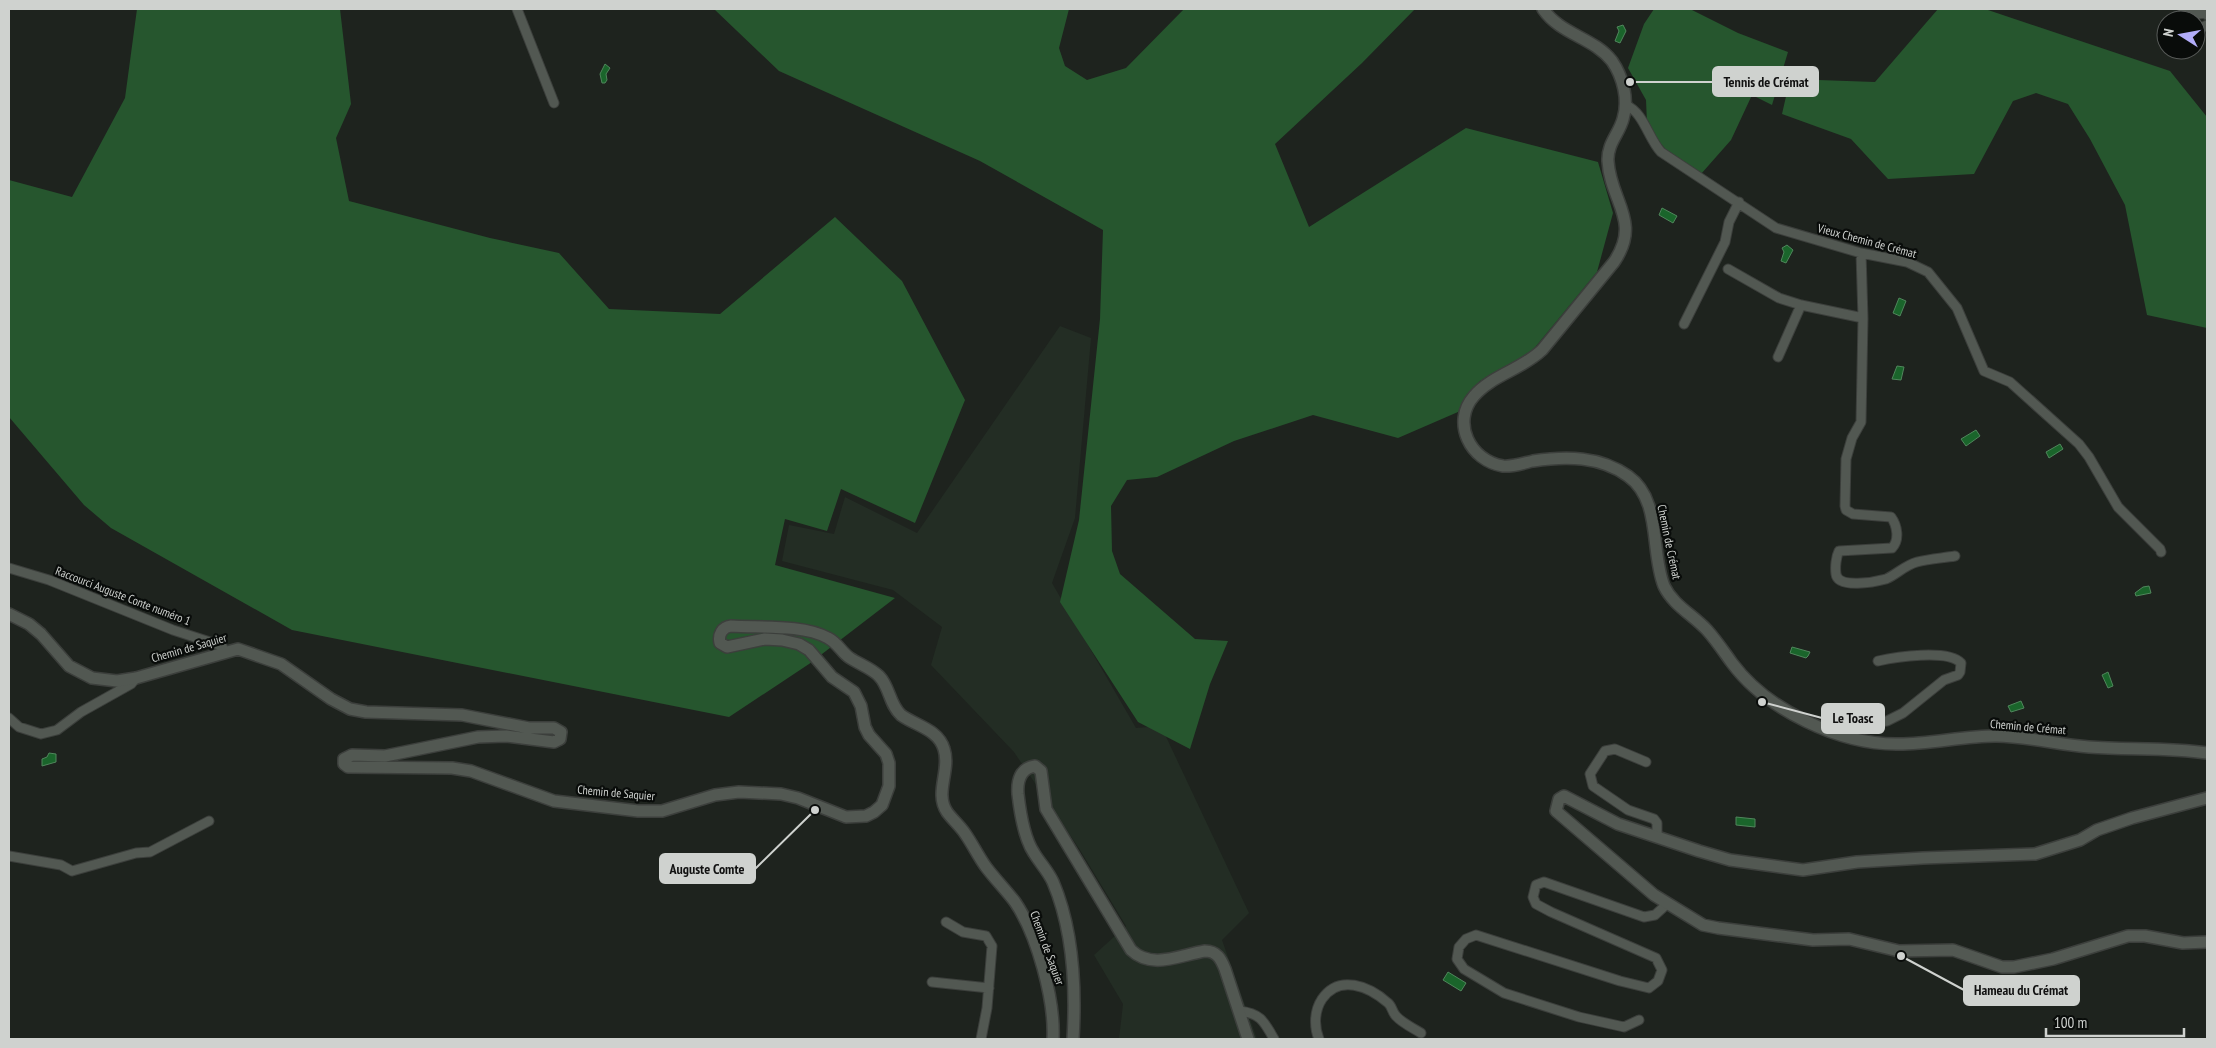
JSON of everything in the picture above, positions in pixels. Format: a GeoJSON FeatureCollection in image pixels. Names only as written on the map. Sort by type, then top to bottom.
{"type":"FeatureCollection","features":[{"type":"Feature","properties":{"kind":"street"},"geometry":{"type":"LineString","coordinates":[[517,9],[554,103]]}},
{"type":"Feature","properties":{"kind":"street","name":"Chemin de Crémat"},"geometry":{"type":"LineString","coordinates":[[1543,9],[1554,23],[1593,44],[1612,62],[1624,87],[1626,105],[1624,119],[1611,143],[1608,161],[1610,174],[1625,216],[1625,235],[1620,253],[1552,338],[1529,362],[1487,384],[1468,403],[1463,426],[1473,448],[1481,456],[1504,466],[1550,459],[1578,458],[1606,464],[1632,478],[1643,494],[1651,511],[1658,562],[1668,594],[1708,631],[1733,665],[1761,692],[1791,714],[1825,730],[1860,739],[1897,744],[1996,736],[2089,747],[2173,748],[2207,753]]}},
{"type":"Feature","properties":{"kind":"street"},"geometry":{"type":"LineString","coordinates":[[2183,9],[2186,13],[2205,13],[2207,15]]}},
{"type":"Feature","properties":{"kind":"street","name":"Vieux Chemin de Crémat"},"geometry":{"type":"LineString","coordinates":[[1626,105],[1641,118],[1652,143],[1661,152],[1776,228],[1861,253],[1907,262],[1928,272],[1957,308],[1984,371],[2010,382],[2079,444],[2089,457],[2118,507],[2160,549],[2160,552]]}},
{"type":"Feature","properties":{"kind":"street"},"geometry":{"type":"LineString","coordinates":[[1684,324],[1725,242],[1729,222],[1739,202]]}},
{"type":"Feature","properties":{"kind":"street"},"geometry":{"type":"LineString","coordinates":[[1861,253],[1863,318],[1861,422],[1852,438],[1846,459],[1845,506],[1846,510],[1853,514],[1890,517],[1895,522],[1897,538],[1892,548],[1839,551],[1836,558],[1838,578],[1844,583],[1878,581],[1916,562],[1955,556]]}},
{"type":"Feature","properties":{"kind":"street"},"geometry":{"type":"LineString","coordinates":[[1728,269],[1774,295],[1801,305],[1863,318]]}},
{"type":"Feature","properties":{"kind":"street"},"geometry":{"type":"LineString","coordinates":[[1778,357],[1801,305]]}},
{"type":"Feature","properties":{"kind":"street","name":"Raccourci Auguste Conte numéro 1"},"geometry":{"type":"LineString","coordinates":[[9,568],[49,580],[173,630],[222,646],[224,651]]}},
{"type":"Feature","properties":{"kind":"street","name":"Chemin de Saquier"},"geometry":{"type":"LineString","coordinates":[[9,614],[29,624],[42,634],[69,666],[80,673],[105,680],[136,678],[224,651],[243,650],[273,660],[288,668],[331,700],[350,709],[366,712],[462,715],[528,728],[554,728],[561,732],[562,735],[554,742],[492,736],[467,739],[385,756],[352,755],[344,759],[344,764],[348,767],[452,768],[471,771],[554,801],[638,811],[662,811],[715,795],[739,792],[781,794],[805,800],[840,816],[858,818],[874,812],[882,805],[889,786],[890,774],[886,754],[869,735],[862,718],[858,696],[832,676],[809,650],[799,644],[765,639],[727,647],[720,643],[719,639],[724,629],[731,626],[793,629],[820,634],[837,643],[844,654],[879,676],[885,683],[895,709],[902,716],[938,737],[944,748],[947,762],[941,793],[942,804],[976,849],[985,866],[1015,903],[1026,922],[1048,988],[1052,1012],[1053,1039]]}},
{"type":"Feature","properties":{"kind":"street"},"geometry":{"type":"LineString","coordinates":[[1825,730],[1830,714],[1835,710],[1872,723],[1897,717],[1944,680],[1958,675],[1962,667],[1956,658],[1937,656],[1914,656],[1878,661]]}},
{"type":"Feature","properties":{"kind":"street"},"geometry":{"type":"LineString","coordinates":[[9,718],[19,727],[41,734],[57,730],[82,712],[131,684],[136,678]]}},
{"type":"Feature","properties":{"kind":"street"},"geometry":{"type":"LineString","coordinates":[[1646,762],[1615,749],[1604,750],[1590,774],[1596,789],[1620,806],[1654,819],[1657,823],[1657,837]]}},
{"type":"Feature","properties":{"kind":"street","name":"Chemin de Saquier"},"geometry":{"type":"LineString","coordinates":[[1073,1039],[1074,982],[1063,920],[1052,881],[1030,847],[1018,792],[1020,777],[1025,768],[1030,766],[1035,766],[1041,770],[1046,809],[1131,950],[1137,956],[1155,960],[1205,950],[1214,952],[1222,961],[1248,1039]]}},
{"type":"Feature","properties":{"kind":"street"},"geometry":{"type":"LineString","coordinates":[[2207,798],[2132,818],[2097,830],[2080,840],[2044,852],[2024,856],[1923,858],[1857,862],[1795,870],[1730,860],[1657,837],[1618,824],[1564,796],[1556,804],[1556,811],[1561,816],[1667,904],[1703,925],[1813,940],[1849,939],[1899,951],[1953,950],[1994,966],[2014,967],[2053,959],[2128,936],[2145,936],[2183,943],[2207,942]]}},
{"type":"Feature","properties":{"kind":"street"},"geometry":{"type":"LineString","coordinates":[[9,856],[61,864],[72,871],[136,853],[150,852],[209,822]]}},
{"type":"Feature","properties":{"kind":"street"},"geometry":{"type":"LineString","coordinates":[[1639,1020],[1624,1026],[1579,1016],[1504,993],[1464,969],[1457,959],[1459,947],[1466,939],[1476,935],[1620,981],[1649,988],[1658,981],[1662,970],[1656,958],[1551,912],[1536,904],[1533,897],[1536,885],[1544,882],[1644,917],[1655,915],[1667,904]]}},
{"type":"Feature","properties":{"kind":"street"},"geometry":{"type":"LineString","coordinates":[[946,922],[964,932],[982,934],[990,940],[992,946],[990,988],[981,1039]]}},
{"type":"Feature","properties":{"kind":"street"},"geometry":{"type":"LineString","coordinates":[[932,982],[990,988]]}},
{"type":"Feature","properties":{"kind":"street"},"geometry":{"type":"LineString","coordinates":[[1318,1039],[1315,1014],[1321,1000],[1331,989],[1340,984],[1355,984],[1369,990],[1389,1004],[1396,1016],[1421,1033]]}},
{"type":"Feature","properties":{"kind":"street"},"geometry":{"type":"LineString","coordinates":[[1239,1011],[1250,1012],[1260,1017],[1265,1022],[1274,1039]]}},
{"type":"Feature","properties":{"kind":"shaded area"},"geometry":{"type":"Polygon","coordinates":[[[137,9],[340,9],[351,104],[336,138],[349,201],[490,238],[559,253],[609,309],[720,314],[835,217],[902,281],[965,400],[915,523],[841,489],[827,531],[785,519],[775,565],[895,598],[809,664],[729,717],[292,630],[111,528],[84,505],[9,417],[9,180],[72,197],[125,98],[137,9]]]}},
{"type":"Feature","properties":{"kind":"shaded area"},"geometry":{"type":"Polygon","coordinates":[[[714,9],[1069,9],[1059,48],[1065,66],[1087,80],[1126,68],[1184,9],[1415,9],[1362,63],[1275,144],[1309,227],[1466,128],[1598,162],[1613,213],[1597,272],[1528,356],[1480,381],[1458,412],[1398,438],[1313,415],[1234,441],[1157,477],[1127,480],[1111,506],[1112,551],[1120,574],[1195,639],[1228,641],[1210,684],[1190,749],[1138,722],[1060,602],[1079,520],[1100,319],[1103,230],[980,161],[779,71],[714,9]]]}},
{"type":"Feature","properties":{"kind":"shaded area"},"geometry":{"type":"Polygon","coordinates":[[[1654,9],[1690,9],[1738,33],[1788,52],[1772,105],[1752,95],[1731,140],[1701,174],[1666,150],[1657,139],[1647,123],[1646,100],[1628,68],[1644,24],[1654,9]]]}},
{"type":"Feature","properties":{"kind":"shaded area"},"geometry":{"type":"Polygon","coordinates":[[[1938,9],[1985,9],[2170,71],[2207,117],[2207,328],[2147,315],[2125,205],[2090,139],[2068,104],[2036,93],[2013,101],[1974,174],[1888,179],[1851,139],[1782,114],[1790,79],[1875,82],[1938,9]]]}},
{"type":"Feature","properties":{"kind":"shaded area"},"geometry":{"type":"Polygon","coordinates":[[[1623,25],[1626,31],[1620,43],[1615,41],[1619,31],[1617,27],[1623,25]]]}},
{"type":"Feature","properties":{"kind":"shaded area"},"geometry":{"type":"Polygon","coordinates":[[[605,64],[610,68],[606,74],[607,80],[605,83],[602,83],[600,74],[605,64]]]}},
{"type":"Feature","properties":{"kind":"shaded area"},"geometry":{"type":"Polygon","coordinates":[[[1662,208],[1677,216],[1673,223],[1659,215],[1662,208]]]}},
{"type":"Feature","properties":{"kind":"shaded area"},"geometry":{"type":"Polygon","coordinates":[[[1787,245],[1793,250],[1786,263],[1781,261],[1784,252],[1782,248],[1787,245]]]}},
{"type":"Feature","properties":{"kind":"shaded area"},"geometry":{"type":"Polygon","coordinates":[[[1899,298],[1906,301],[1900,316],[1893,313],[1899,298]]]}},
{"type":"Feature","properties":{"kind":"shaded area"},"geometry":{"type":"Polygon","coordinates":[[[1060,326],[1091,338],[1075,518],[1052,583],[1136,728],[1161,726],[1249,913],[1222,940],[1257,1039],[1119,1039],[1123,1004],[1094,955],[1126,926],[1080,850],[1014,752],[931,665],[942,627],[893,590],[782,561],[789,525],[834,534],[845,497],[917,533],[1060,326]]]}},
{"type":"Feature","properties":{"kind":"shaded area"},"geometry":{"type":"Polygon","coordinates":[[[1897,366],[1904,367],[1901,380],[1892,379],[1897,366]]]}},
{"type":"Feature","properties":{"kind":"shaded area"},"geometry":{"type":"Polygon","coordinates":[[[1976,430],[1980,436],[1966,446],[1961,439],[1976,430]]]}},
{"type":"Feature","properties":{"kind":"shaded area"},"geometry":{"type":"Polygon","coordinates":[[[2060,444],[2063,449],[2049,458],[2046,452],[2060,444]]]}},
{"type":"Feature","properties":{"kind":"shaded area"},"geometry":{"type":"Polygon","coordinates":[[[2149,586],[2151,593],[2136,596],[2135,593],[2143,587],[2149,586]]]}},
{"type":"Feature","properties":{"kind":"shaded area"},"geometry":{"type":"Polygon","coordinates":[[[1792,647],[1810,652],[1806,658],[1790,653],[1792,647]]]}},
{"type":"Feature","properties":{"kind":"shaded area"},"geometry":{"type":"Polygon","coordinates":[[[2108,672],[2113,686],[2108,688],[2102,675],[2108,672]]]}},
{"type":"Feature","properties":{"kind":"shaded area"},"geometry":{"type":"Polygon","coordinates":[[[2021,701],[2024,708],[2011,712],[2008,706],[2021,701]]]}},
{"type":"Feature","properties":{"kind":"shaded area"},"geometry":{"type":"Polygon","coordinates":[[[49,753],[56,754],[56,762],[42,766],[42,759],[47,757],[49,753]]]}},
{"type":"Feature","properties":{"kind":"shaded area"},"geometry":{"type":"Polygon","coordinates":[[[1736,817],[1755,819],[1755,827],[1736,825],[1736,817]]]}},
{"type":"Feature","properties":{"kind":"shaded area"},"geometry":{"type":"Polygon","coordinates":[[[1448,972],[1466,983],[1461,991],[1443,980],[1448,972]]]}},
{"type":"Feature","properties":{"kind":"place","name":"Tennis de Crémat"},"geometry":{"type":"Point","coordinates":[1630,82]}},
{"type":"Feature","properties":{"kind":"place","name":"Le Toasc"},"geometry":{"type":"Point","coordinates":[1762,702]}},
{"type":"Feature","properties":{"kind":"place","name":"Auguste Comte"},"geometry":{"type":"Point","coordinates":[815,810]}},
{"type":"Feature","properties":{"kind":"place","name":"Hameau du Crémat"},"geometry":{"type":"Point","coordinates":[1901,956]}}]}
